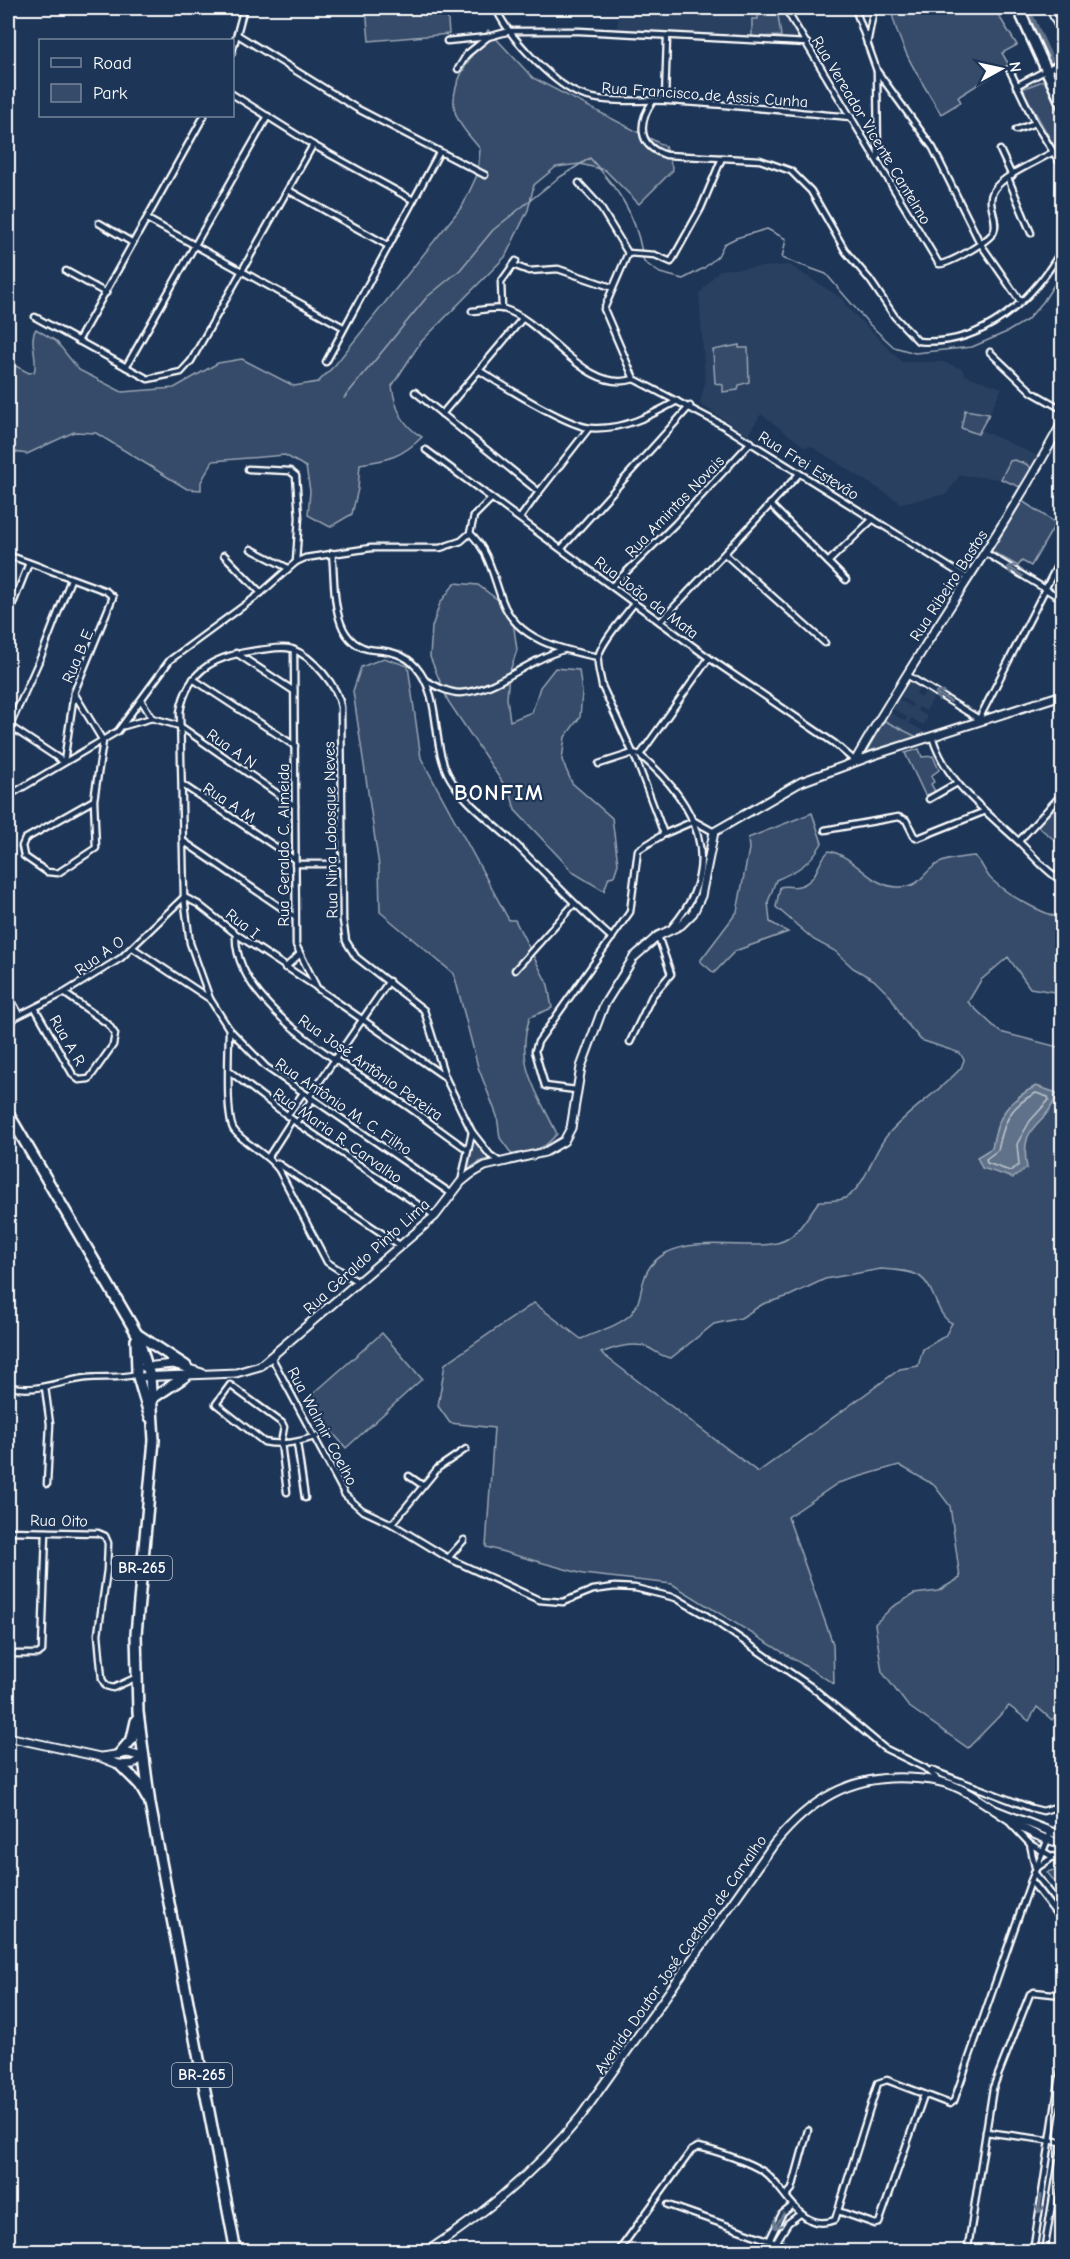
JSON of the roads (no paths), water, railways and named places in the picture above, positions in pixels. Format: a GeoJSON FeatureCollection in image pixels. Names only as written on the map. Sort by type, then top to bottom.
{"type":"FeatureCollection","features":[{"type":"Feature","properties":{"kind":"highway"},"geometry":{"type":"LineString","coordinates":[[1018,8],[1048,69],[1062,104]]}},
{"type":"Feature","properties":{"kind":"highway","name":"BR-265"},"geometry":{"type":"LineString","coordinates":[[8,1113],[137,1334],[150,1376],[154,1425],[138,1605],[135,1678],[138,1712],[150,1804],[236,2251]]}},
{"type":"Feature","properties":{"kind":"highway"},"geometry":{"type":"LineString","coordinates":[[137,1334],[186,1371],[153,1398]]}},
{"type":"Feature","properties":{"kind":"highway"},"geometry":{"type":"LineString","coordinates":[[137,1334],[137,1374],[154,1425]]}},
{"type":"Feature","properties":{"kind":"highway"},"geometry":{"type":"LineString","coordinates":[[119,1754],[132,1739],[138,1712]]}},
{"type":"Feature","properties":{"kind":"highway"},"geometry":{"type":"LineString","coordinates":[[120,1765],[139,1784],[150,1804]]}},
{"type":"Feature","properties":{"kind":"main road"},"geometry":{"type":"LineString","coordinates":[[1050,8],[1062,32]]}},
{"type":"Feature","properties":{"kind":"main road","name":"Rua Ribeiro Bastos"},"geometry":{"type":"LineString","coordinates":[[855,761],[967,578],[1026,490],[1062,423]]}},
{"type":"Feature","properties":{"kind":"main road"},"geometry":{"type":"LineString","coordinates":[[576,1090],[581,1067],[607,999],[634,957],[658,936],[688,918],[698,904],[714,832],[801,782],[855,761],[1062,695]]}},
{"type":"Feature","properties":{"kind":"main road","name":"Rua Geraldo Pinto Lima"},"geometry":{"type":"LineString","coordinates":[[186,1371],[202,1373],[245,1371],[272,1358],[435,1216],[461,1182],[485,1166],[552,1149],[564,1141],[571,1128],[576,1090]]}},
{"type":"Feature","properties":{"kind":"main road"},"geometry":{"type":"LineString","coordinates":[[137,1374],[147,1365],[186,1371]]}},
{"type":"Feature","properties":{"kind":"main road"},"geometry":{"type":"LineString","coordinates":[[137,1374],[150,1376],[186,1371]]}},
{"type":"Feature","properties":{"kind":"main road"},"geometry":{"type":"LineString","coordinates":[[8,1737],[100,1757],[120,1765],[133,1764],[143,1757]]}},
{"type":"Feature","properties":{"kind":"main road"},"geometry":{"type":"LineString","coordinates":[[100,1757],[131,1753],[143,1757]]}},
{"type":"Feature","properties":{"kind":"main road"},"geometry":{"type":"LineString","coordinates":[[119,1754],[120,1765]]}},
{"type":"Feature","properties":{"kind":"main road","name":"Avenida Doutor José Caetano de Carvalho"},"geometry":{"type":"LineString","coordinates":[[426,2252],[509,2192],[559,2143],[791,1823],[822,1797],[855,1783],[887,1777],[938,1780],[964,1791],[995,1810],[1049,1837],[1062,1836]]}},
{"type":"Feature","properties":{"kind":"main road","name":"Avenida Doutor José Caetano de Carvalho"},"geometry":{"type":"LineString","coordinates":[[995,1810],[1002,1816],[1062,1843]]}},
{"type":"Feature","properties":{"kind":"street"},"geometry":{"type":"LineString","coordinates":[[234,46],[244,8]]}},
{"type":"Feature","properties":{"kind":"street","name":"Rua Francisco de Assis Cunha"},"geometry":{"type":"LineString","coordinates":[[496,8],[510,31],[552,77],[578,93],[593,98],[666,100],[851,117]]}},
{"type":"Feature","properties":{"kind":"street","name":"Rua Vereador Vicente Cantelmo"},"geometry":{"type":"LineString","coordinates":[[785,8],[939,264],[950,263],[980,243]]}},
{"type":"Feature","properties":{"kind":"street"},"geometry":{"type":"LineString","coordinates":[[855,8],[866,46],[877,70],[933,148],[980,243],[1020,302]]}},
{"type":"Feature","properties":{"kind":"street"},"geometry":{"type":"LineString","coordinates":[[866,46],[874,8]]}},
{"type":"Feature","properties":{"kind":"street"},"geometry":{"type":"LineString","coordinates":[[447,41],[488,37],[510,31],[579,31],[666,38],[807,43]]}},
{"type":"Feature","properties":{"kind":"street"},"geometry":{"type":"LineString","coordinates":[[238,35],[356,108],[485,175]]}},
{"type":"Feature","properties":{"kind":"street"},"geometry":{"type":"LineString","coordinates":[[458,69],[467,54],[488,37]]}},
{"type":"Feature","properties":{"kind":"street"},"geometry":{"type":"LineString","coordinates":[[666,38],[666,100]]}},
{"type":"Feature","properties":{"kind":"street"},"geometry":{"type":"LineString","coordinates":[[1016,86],[1062,62]]}},
{"type":"Feature","properties":{"kind":"street"},"geometry":{"type":"LineString","coordinates":[[1009,69],[1035,123],[1062,166]]}},
{"type":"Feature","properties":{"kind":"street"},"geometry":{"type":"LineString","coordinates":[[877,70],[878,160]]}},
{"type":"Feature","properties":{"kind":"street"},"geometry":{"type":"LineString","coordinates":[[234,95],[314,145],[412,200]]}},
{"type":"Feature","properties":{"kind":"street"},"geometry":{"type":"LineString","coordinates":[[653,101],[645,113],[642,135],[656,152],[666,155],[770,161],[791,171],[811,191],[846,252],[870,280],[894,317],[918,341],[933,342],[975,333],[1007,314],[1036,289],[1062,249]]}},
{"type":"Feature","properties":{"kind":"street"},"geometry":{"type":"LineString","coordinates":[[126,367],[268,116]]}},
{"type":"Feature","properties":{"kind":"street"},"geometry":{"type":"LineString","coordinates":[[78,341],[203,117]]}},
{"type":"Feature","properties":{"kind":"street"},"geometry":{"type":"LineString","coordinates":[[1016,130],[1035,123]]}},
{"type":"Feature","properties":{"kind":"street"},"geometry":{"type":"LineString","coordinates":[[35,317],[148,379],[181,372],[191,361],[244,273],[314,145]]}},
{"type":"Feature","properties":{"kind":"street"},"geometry":{"type":"LineString","coordinates":[[1000,150],[1032,233]]}},
{"type":"Feature","properties":{"kind":"street"},"geometry":{"type":"LineString","coordinates":[[980,243],[990,237],[994,228],[992,193],[997,185],[1053,152]]}},
{"type":"Feature","properties":{"kind":"street"},"geometry":{"type":"LineString","coordinates":[[326,362],[387,245],[439,153]]}},
{"type":"Feature","properties":{"kind":"street"},"geometry":{"type":"LineString","coordinates":[[628,253],[655,255],[669,263],[672,261],[700,208],[722,158]]}},
{"type":"Feature","properties":{"kind":"street"},"geometry":{"type":"LineString","coordinates":[[579,183],[599,205],[628,253]]}},
{"type":"Feature","properties":{"kind":"street"},"geometry":{"type":"LineString","coordinates":[[288,190],[387,245]]}},
{"type":"Feature","properties":{"kind":"street"},"geometry":{"type":"LineString","coordinates":[[147,219],[343,327]]}},
{"type":"Feature","properties":{"kind":"street"},"geometry":{"type":"LineString","coordinates":[[99,223],[133,243]]}},
{"type":"Feature","properties":{"kind":"street"},"geometry":{"type":"LineString","coordinates":[[472,311],[502,309],[522,319],[598,377],[624,383],[634,380],[623,348],[604,312],[612,287],[628,253]]}},
{"type":"Feature","properties":{"kind":"street"},"geometry":{"type":"LineString","coordinates":[[502,309],[501,282],[514,263],[529,271],[558,269],[612,287]]}},
{"type":"Feature","properties":{"kind":"street"},"geometry":{"type":"LineString","coordinates":[[66,271],[106,293]]}},
{"type":"Feature","properties":{"kind":"street"},"geometry":{"type":"LineString","coordinates":[[442,414],[522,319]]}},
{"type":"Feature","properties":{"kind":"street"},"geometry":{"type":"LineString","coordinates":[[990,352],[1032,392],[1062,409]]}},
{"type":"Feature","properties":{"kind":"street"},"geometry":{"type":"LineString","coordinates":[[480,371],[544,408],[589,428],[637,422],[677,401]]}},
{"type":"Feature","properties":{"kind":"street","name":"Rua Frei Estevão"},"geometry":{"type":"LineString","coordinates":[[634,380],[690,406],[751,442],[967,578]]}},
{"type":"Feature","properties":{"kind":"street"},"geometry":{"type":"LineString","coordinates":[[415,392],[538,492]]}},
{"type":"Feature","properties":{"kind":"street"},"geometry":{"type":"LineString","coordinates":[[562,548],[690,406]]}},
{"type":"Feature","properties":{"kind":"street"},"geometry":{"type":"LineString","coordinates":[[520,518],[589,428]]}},
{"type":"Feature","properties":{"kind":"street","name":"Rua Amintas Novais"},"geometry":{"type":"LineString","coordinates":[[613,585],[675,524],[751,442]]}},
{"type":"Feature","properties":{"kind":"street","name":"Rua João da Mata"},"geometry":{"type":"LineString","coordinates":[[426,450],[613,585],[709,658],[834,743],[855,761]]}},
{"type":"Feature","properties":{"kind":"street"},"geometry":{"type":"LineString","coordinates":[[248,469],[290,471],[296,476],[299,517],[296,562]]}},
{"type":"Feature","properties":{"kind":"street"},"geometry":{"type":"LineString","coordinates":[[660,622],[726,555],[799,474]]}},
{"type":"Feature","properties":{"kind":"street"},"geometry":{"type":"LineString","coordinates":[[124,726],[170,660],[261,593],[296,562],[332,553],[381,548],[428,550],[461,541],[470,532],[474,516],[491,499]]}},
{"type":"Feature","properties":{"kind":"street"},"geometry":{"type":"LineString","coordinates":[[770,504],[846,580]]}},
{"type":"Feature","properties":{"kind":"street"},"geometry":{"type":"LineString","coordinates":[[828,562],[873,519]]}},
{"type":"Feature","properties":{"kind":"street"},"geometry":{"type":"LineString","coordinates":[[470,532],[491,565],[503,603],[509,613],[532,636],[563,650],[598,657]]}},
{"type":"Feature","properties":{"kind":"street"},"geometry":{"type":"LineString","coordinates":[[251,549],[288,568]]}},
{"type":"Feature","properties":{"kind":"street"},"geometry":{"type":"LineString","coordinates":[[984,552],[1062,599]]}},
{"type":"Feature","properties":{"kind":"street"},"geometry":{"type":"LineString","coordinates":[[332,553],[339,618],[351,642],[362,648],[397,654],[416,666],[430,695],[450,778],[458,790],[574,904],[612,938]]}},
{"type":"Feature","properties":{"kind":"street"},"geometry":{"type":"LineString","coordinates":[[8,555],[71,579],[8,728],[64,762]]}},
{"type":"Feature","properties":{"kind":"street"},"geometry":{"type":"LineString","coordinates":[[224,555],[261,593]]}},
{"type":"Feature","properties":{"kind":"street"},"geometry":{"type":"LineString","coordinates":[[726,555],[825,643]]}},
{"type":"Feature","properties":{"kind":"street"},"geometry":{"type":"LineString","coordinates":[[907,675],[979,720],[1062,556]]}},
{"type":"Feature","properties":{"kind":"street"},"geometry":{"type":"LineString","coordinates":[[8,616],[29,563]]}},
{"type":"Feature","properties":{"kind":"street","name":"Rua B E"},"geometry":{"type":"LineString","coordinates":[[64,762],[74,693],[113,597],[106,591],[71,579]]}},
{"type":"Feature","properties":{"kind":"street"},"geometry":{"type":"LineString","coordinates":[[635,602],[598,657],[602,686],[633,753],[664,834]]}},
{"type":"Feature","properties":{"kind":"street"},"geometry":{"type":"LineString","coordinates":[[544,643],[544,655]]}},
{"type":"Feature","properties":{"kind":"street"},"geometry":{"type":"LineString","coordinates":[[294,650],[276,648],[236,653],[217,659],[193,679],[295,746]]}},
{"type":"Feature","properties":{"kind":"street","name":"Rua Geraldo C. Almeida"},"geometry":{"type":"LineString","coordinates":[[294,650],[296,945],[318,988],[445,1077]]}},
{"type":"Feature","properties":{"kind":"street","name":"Rua Nina Lobosque Neves"},"geometry":{"type":"LineString","coordinates":[[294,650],[328,678],[340,698],[341,864],[343,920],[349,950],[424,1010],[445,1077],[459,1101],[472,1132],[490,1155],[500,1162]]}},
{"type":"Feature","properties":{"kind":"street"},"geometry":{"type":"LineString","coordinates":[[424,680],[451,692],[473,690],[517,671],[544,655],[563,650]]}},
{"type":"Feature","properties":{"kind":"street"},"geometry":{"type":"LineString","coordinates":[[236,653],[294,691]]}},
{"type":"Feature","properties":{"kind":"street"},"geometry":{"type":"LineString","coordinates":[[640,755],[709,658]]}},
{"type":"Feature","properties":{"kind":"street","name":"Rua Antônio M. C. Filho"},"geometry":{"type":"LineString","coordinates":[[193,679],[183,698],[180,726],[184,897],[190,944],[210,999],[229,1029],[266,1067],[452,1194]]}},
{"type":"Feature","properties":{"kind":"street"},"geometry":{"type":"LineString","coordinates":[[74,693],[103,741],[94,800],[96,848],[62,871],[47,872],[24,856],[23,842],[29,836],[94,800]]}},
{"type":"Feature","properties":{"kind":"street"},"geometry":{"type":"LineString","coordinates":[[8,796],[103,741],[124,726],[152,718],[141,700]]}},
{"type":"Feature","properties":{"kind":"street","name":"Rua A N"},"geometry":{"type":"LineString","coordinates":[[152,718],[180,726],[295,806]]}},
{"type":"Feature","properties":{"kind":"street"},"geometry":{"type":"LineString","coordinates":[[932,736],[942,764],[957,783],[983,812],[1019,841],[1062,881]]}},
{"type":"Feature","properties":{"kind":"street"},"geometry":{"type":"LineString","coordinates":[[600,764],[633,753],[640,755],[682,798],[694,821],[701,851],[696,887],[686,911],[670,930]]}},
{"type":"Feature","properties":{"kind":"street"},"geometry":{"type":"LineString","coordinates":[[929,799],[957,783]]}},
{"type":"Feature","properties":{"kind":"street","name":"Rua A M"},"geometry":{"type":"LineString","coordinates":[[183,785],[295,861]]}},
{"type":"Feature","properties":{"kind":"street"},"geometry":{"type":"LineString","coordinates":[[1019,841],[1062,794]]}},
{"type":"Feature","properties":{"kind":"street"},"geometry":{"type":"LineString","coordinates":[[825,830],[898,817],[906,820],[914,836],[918,838],[983,812]]}},
{"type":"Feature","properties":{"kind":"street"},"geometry":{"type":"LineString","coordinates":[[576,1090],[545,1086],[536,1051],[544,1033],[632,906],[638,850],[664,834],[694,821]]}},
{"type":"Feature","properties":{"kind":"street"},"geometry":{"type":"LineString","coordinates":[[694,821],[714,832]]}},
{"type":"Feature","properties":{"kind":"street"},"geometry":{"type":"LineString","coordinates":[[183,841],[295,917]]}},
{"type":"Feature","properties":{"kind":"street"},"geometry":{"type":"LineString","coordinates":[[295,861],[341,864]]}},
{"type":"Feature","properties":{"kind":"street","name":"Rua I"},"geometry":{"type":"LineString","coordinates":[[184,897],[198,904],[236,934],[318,988]]}},
{"type":"Feature","properties":{"kind":"street","name":"Rua A O"},"geometry":{"type":"LineString","coordinates":[[8,1019],[64,993],[121,958],[184,897]]}},
{"type":"Feature","properties":{"kind":"street"},"geometry":{"type":"LineString","coordinates":[[515,970],[574,904]]}},
{"type":"Feature","properties":{"kind":"street","name":"Rua José Antônio Pereira"},"geometry":{"type":"LineString","coordinates":[[236,934],[235,942],[241,961],[253,984],[279,1016],[335,1059],[468,1150]]}},
{"type":"Feature","properties":{"kind":"street"},"geometry":{"type":"LineString","coordinates":[[630,1042],[652,996],[671,974],[658,936]]}},
{"type":"Feature","properties":{"kind":"street"},"geometry":{"type":"LineString","coordinates":[[133,948],[210,999]]}},
{"type":"Feature","properties":{"kind":"street"},"geometry":{"type":"LineString","coordinates":[[285,968],[300,954]]}},
{"type":"Feature","properties":{"kind":"street"},"geometry":{"type":"LineString","coordinates":[[192,988],[201,979]]}},
{"type":"Feature","properties":{"kind":"street"},"geometry":{"type":"LineString","coordinates":[[271,1158],[295,1122],[308,1096],[389,981]]}},
{"type":"Feature","properties":{"kind":"street","name":"Rua A R"},"geometry":{"type":"LineString","coordinates":[[35,1008],[73,1075],[82,1081],[91,1077],[113,1045],[116,1038],[114,1031],[64,993]]}},
{"type":"Feature","properties":{"kind":"street"},"geometry":{"type":"LineString","coordinates":[[8,1005],[28,1011]]}},
{"type":"Feature","properties":{"kind":"street"},"geometry":{"type":"LineString","coordinates":[[16,1017],[17,1008]]}},
{"type":"Feature","properties":{"kind":"street"},"geometry":{"type":"LineString","coordinates":[[229,1029],[231,1124],[239,1135],[401,1246]]}},
{"type":"Feature","properties":{"kind":"street","name":"Rua Maria R. Carvalho"},"geometry":{"type":"LineString","coordinates":[[229,1071],[295,1122],[435,1216]]}},
{"type":"Feature","properties":{"kind":"street"},"geometry":{"type":"LineString","coordinates":[[287,1116],[308,1096]]}},
{"type":"Feature","properties":{"kind":"street"},"geometry":{"type":"LineString","coordinates":[[461,1182],[472,1132]]}},
{"type":"Feature","properties":{"kind":"street"},"geometry":{"type":"LineString","coordinates":[[271,1158],[327,1262],[359,1282]]}},
{"type":"Feature","properties":{"kind":"street","name":"Rua Walmir Coelho"},"geometry":{"type":"LineString","coordinates":[[272,1358],[316,1436],[345,1495],[362,1510],[392,1524],[448,1558],[540,1600],[563,1602],[593,1590],[615,1587],[635,1588],[676,1598],[707,1616],[813,1688],[884,1748],[925,1768]]}},
{"type":"Feature","properties":{"kind":"street"},"geometry":{"type":"LineString","coordinates":[[8,1386],[17,1389],[45,1387],[84,1378],[127,1377],[137,1374]]}},
{"type":"Feature","properties":{"kind":"street"},"geometry":{"type":"LineString","coordinates":[[287,1492],[281,1443],[284,1427],[282,1423],[230,1385],[216,1404],[264,1442],[281,1443],[297,1443],[316,1436]]}},
{"type":"Feature","properties":{"kind":"street"},"geometry":{"type":"LineString","coordinates":[[45,1387],[50,1424],[47,1484]]}},
{"type":"Feature","properties":{"kind":"street"},"geometry":{"type":"LineString","coordinates":[[297,1443],[305,1498]]}},
{"type":"Feature","properties":{"kind":"street"},"geometry":{"type":"LineString","coordinates":[[392,1524],[438,1468],[466,1449]]}},
{"type":"Feature","properties":{"kind":"street"},"geometry":{"type":"LineString","coordinates":[[409,1476],[422,1485]]}},
{"type":"Feature","properties":{"kind":"street","name":"Rua Oito"},"geometry":{"type":"LineString","coordinates":[[8,1531],[99,1533],[107,1539],[105,1592],[98,1634],[102,1679],[106,1686],[113,1688],[135,1678]]}},
{"type":"Feature","properties":{"kind":"street"},"geometry":{"type":"LineString","coordinates":[[15,1654],[38,1654],[42,1650],[46,1533]]}},
{"type":"Feature","properties":{"kind":"street"},"geometry":{"type":"LineString","coordinates":[[448,1558],[464,1540]]}},
{"type":"Feature","properties":{"kind":"street"},"geometry":{"type":"LineString","coordinates":[[925,1768],[938,1780]]}},
{"type":"Feature","properties":{"kind":"street"},"geometry":{"type":"LineString","coordinates":[[925,1768],[966,1781],[1031,1808],[1043,1811],[1062,1805]]}},
{"type":"Feature","properties":{"kind":"street"},"geometry":{"type":"LineString","coordinates":[[1002,1816],[1030,1844],[1053,1857],[1062,1856]]}},
{"type":"Feature","properties":{"kind":"street"},"geometry":{"type":"LineString","coordinates":[[618,2252],[691,2151],[698,2147],[761,2170],[800,2214],[812,2221],[826,2223],[834,2220],[878,2083],[887,2080],[950,2104],[954,2101],[1031,1881],[1049,1837]]}},
{"type":"Feature","properties":{"kind":"street"},"geometry":{"type":"LineString","coordinates":[[1030,1844],[1035,1871],[1062,1908]]}},
{"type":"Feature","properties":{"kind":"street"},"geometry":{"type":"LineString","coordinates":[[1035,1871],[1053,1857]]}},
{"type":"Feature","properties":{"kind":"street"},"geometry":{"type":"LineString","coordinates":[[1031,1881],[1062,1921]]}},
{"type":"Feature","properties":{"kind":"street"},"geometry":{"type":"LineString","coordinates":[[973,2251],[968,2247],[993,2088],[1030,1994],[1034,1992],[1062,1995]]}},
{"type":"Feature","properties":{"kind":"street"},"geometry":{"type":"LineString","coordinates":[[1033,2252],[1062,2063]]}},
{"type":"Feature","properties":{"kind":"street"},"geometry":{"type":"LineString","coordinates":[[838,2211],[875,2224],[879,2223],[924,2095]]}},
{"type":"Feature","properties":{"kind":"street"},"geometry":{"type":"LineString","coordinates":[[786,2196],[792,2189],[808,2130]]}},
{"type":"Feature","properties":{"kind":"street"},"geometry":{"type":"LineString","coordinates":[[986,2132],[1062,2143],[1044,2252]]}},
{"type":"Feature","properties":{"kind":"street"},"geometry":{"type":"LineString","coordinates":[[668,2205],[802,2252]]}},
{"type":"Feature","properties":{"kind":"street"},"geometry":{"type":"LineString","coordinates":[[771,2249],[770,2240],[782,2214],[792,2206]]}},
{"type":"Feature","properties":{"kind":"street"},"geometry":{"type":"LineString","coordinates":[[771,2249],[788,2223],[800,2214]]}},
{"type":"Feature","properties":{"kind":"water"},"geometry":{"type":"Polygon","coordinates":[[[1036,1086],[1057,1093],[1047,1113],[1030,1132],[1025,1152],[1027,1168],[1013,1178],[982,1168],[977,1157],[992,1148],[997,1127],[1005,1111],[1018,1098],[1036,1086]]]}},
{"type":"Feature","properties":{"kind":"waterway"},"geometry":{"type":"LineString","coordinates":[[1025,8],[1062,91]]}},
{"type":"Feature","properties":{"kind":"waterway"},"geometry":{"type":"LineString","coordinates":[[344,398],[427,297],[460,270],[493,230],[557,179],[590,158],[624,201],[639,237],[642,252]]}},
{"type":"Feature","properties":{"kind":"waterway"},"geometry":{"type":"LineString","coordinates":[[643,257],[644,262],[660,273],[683,279],[704,268],[718,256],[724,244],[767,229],[786,239],[782,258],[826,274],[870,325],[894,347],[915,353],[972,347],[1007,332],[1027,320],[1043,302],[1062,272]]}},
{"type":"Feature","properties":{"kind":"district","name":"BONFIM"},"geometry":{"type":"Point","coordinates":[499,792]}}]}
